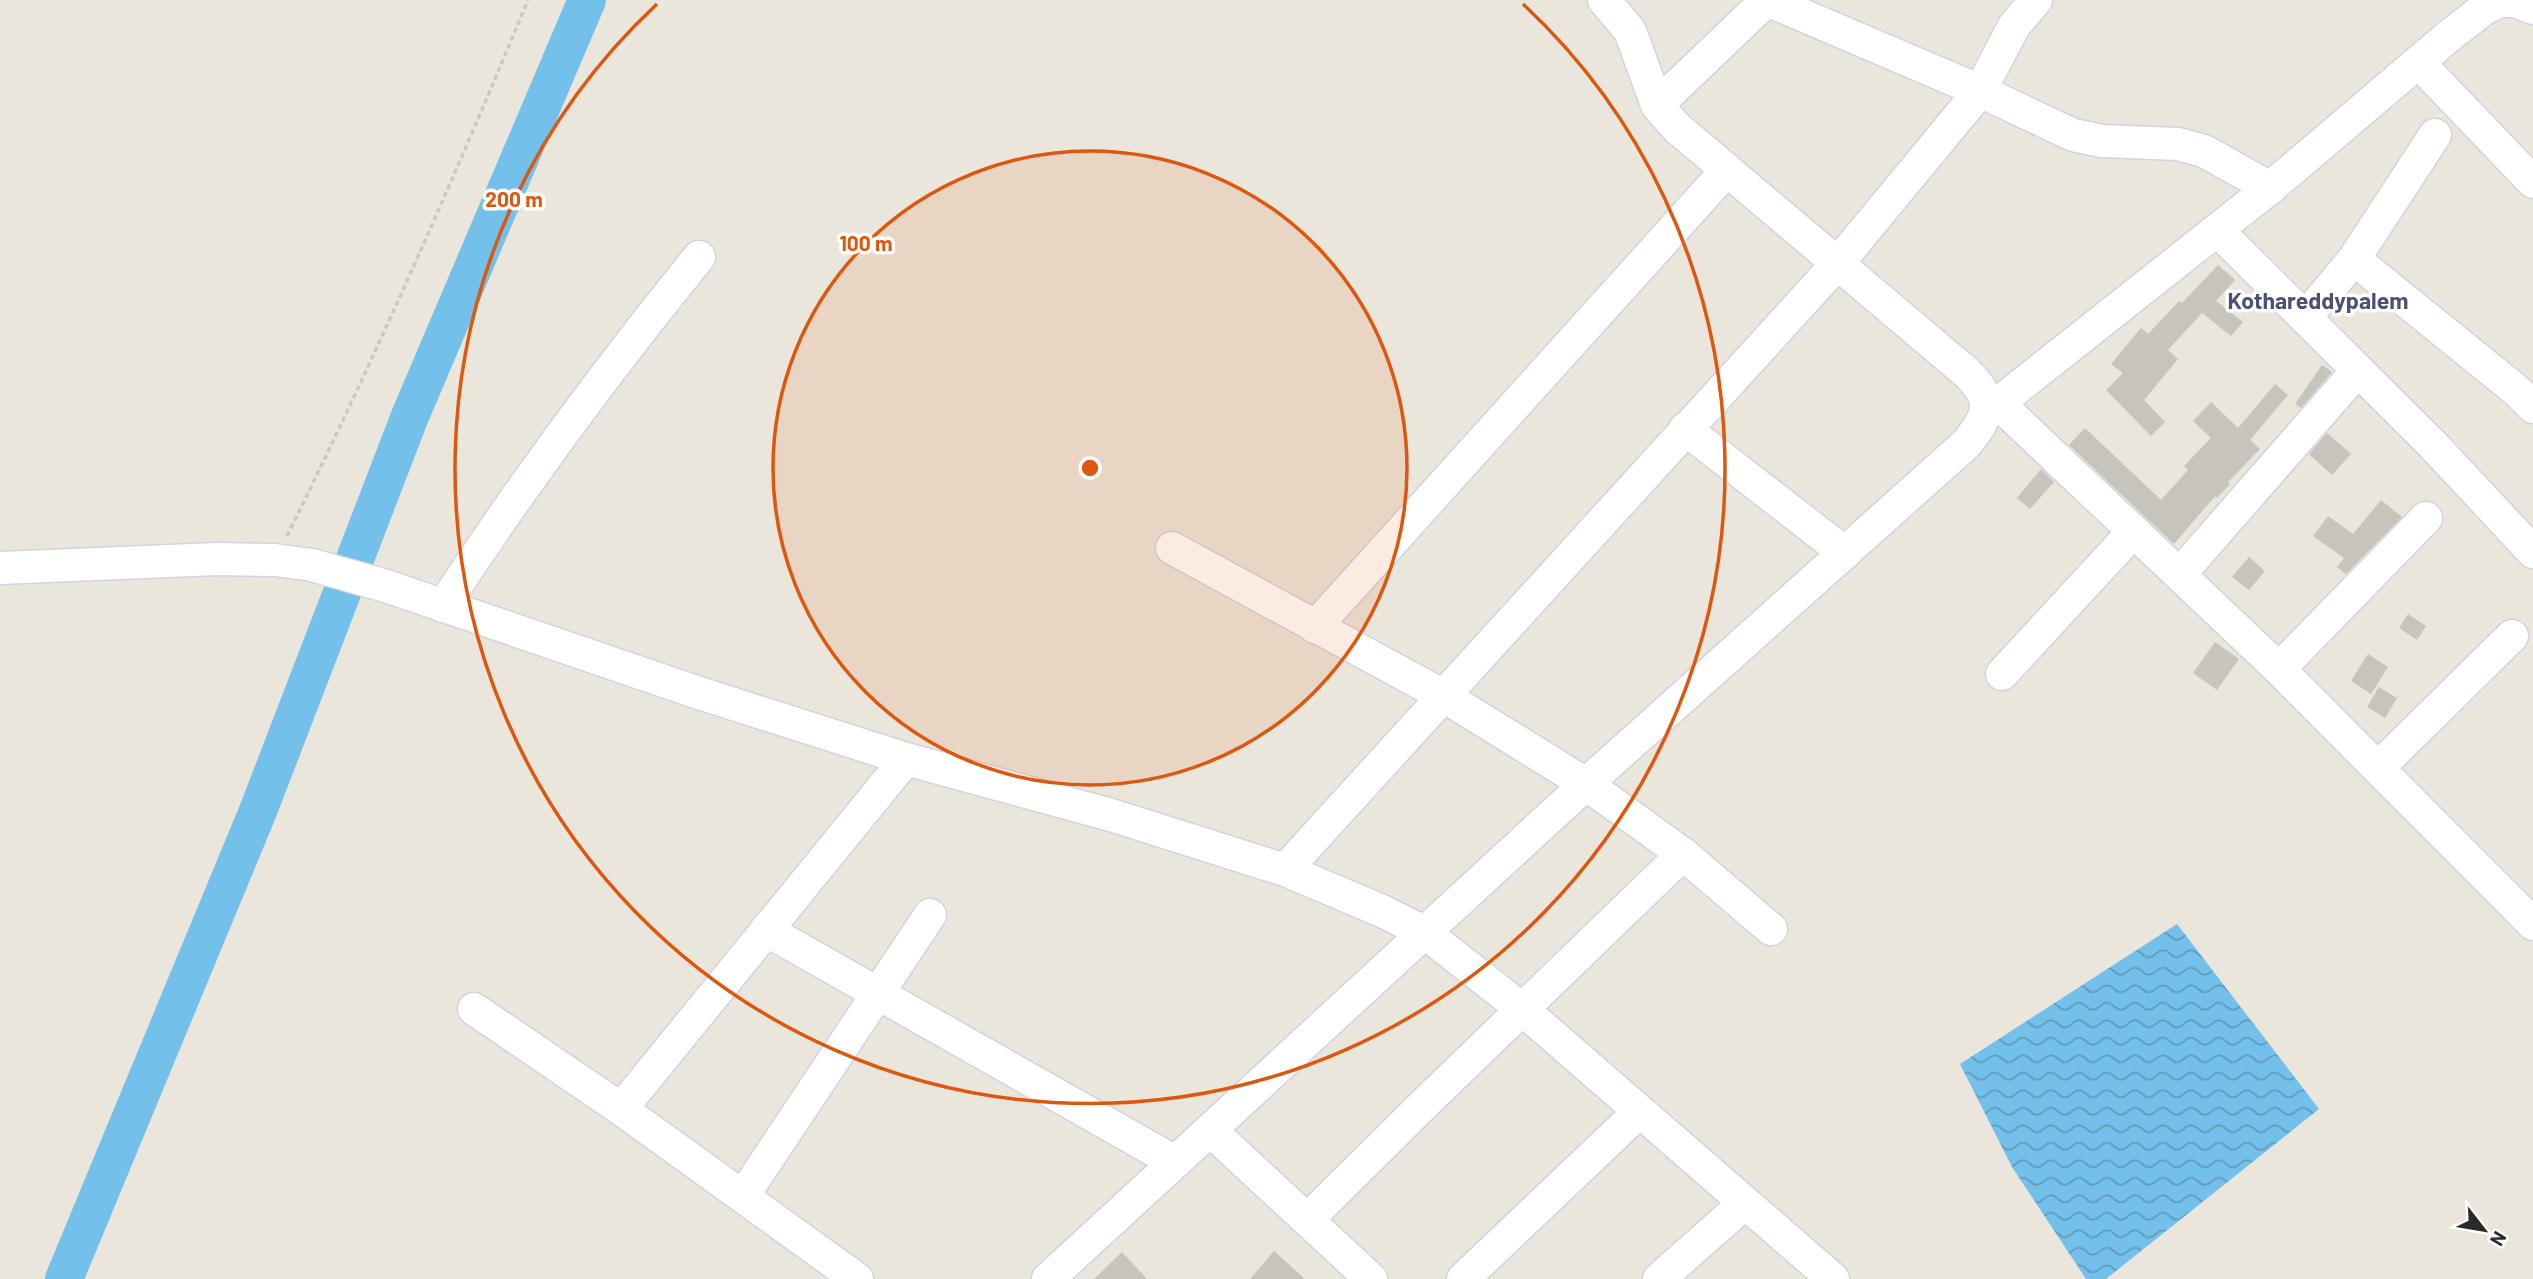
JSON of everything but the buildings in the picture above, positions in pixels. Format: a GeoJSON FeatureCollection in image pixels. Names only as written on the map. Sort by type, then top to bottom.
{"type":"FeatureCollection","features":[{"type":"Feature","properties":{"kind":"street"},"geometry":{"type":"LineString","coordinates":[[1657,106],[1767,0],[1980,90],[2073,135],[2102,141],[2178,144],[2204,151],[2270,188]]}},
{"type":"Feature","properties":{"kind":"street"},"geometry":{"type":"LineString","coordinates":[[1285,870],[1838,263],[1980,90],[2014,26],[2036,0]]}},
{"type":"Feature","properties":{"kind":"street"},"geometry":{"type":"LineString","coordinates":[[1608,1],[1630,31],[1657,106],[1676,127],[1979,385],[1992,408],[2180,574],[2379,767],[2533,924]]}},
{"type":"Feature","properties":{"kind":"street"},"geometry":{"type":"LineString","coordinates":[[1062,1274],[1175,1162],[1586,783],[1966,444],[1992,408],[2270,188],[2490,2],[2515,1],[2533,8]]}},
{"type":"Feature","properties":{"kind":"street"},"geometry":{"type":"LineString","coordinates":[[2418,62],[2533,182]]}},
{"type":"Feature","properties":{"kind":"street"},"geometry":{"type":"LineString","coordinates":[[2305,318],[2354,259],[2435,135]]}},
{"type":"Feature","properties":{"kind":"street"},"geometry":{"type":"LineString","coordinates":[[1315,627],[1727,170]]}},
{"type":"Feature","properties":{"kind":"street"},"geometry":{"type":"LineString","coordinates":[[2217,230],[2434,445],[2526,531]]}},
{"type":"Feature","properties":{"kind":"street"},"geometry":{"type":"LineString","coordinates":[[443,606],[496,524],[577,413],[699,257]]}},
{"type":"Feature","properties":{"kind":"street"},"geometry":{"type":"LineString","coordinates":[[2354,259],[2516,390],[2533,407]]}},
{"type":"Feature","properties":{"kind":"street"},"geometry":{"type":"LineString","coordinates":[[2180,574],[2358,370]]}},
{"type":"Feature","properties":{"kind":"street"},"geometry":{"type":"LineString","coordinates":[[1685,429],[1845,553]]}},
{"type":"Feature","properties":{"kind":"street"},"geometry":{"type":"LineString","coordinates":[[2279,669],[2426,518]]}},
{"type":"Feature","properties":{"kind":"street"},"geometry":{"type":"LineString","coordinates":[[2002,674],[2134,531]]}},
{"type":"Feature","properties":{"kind":"street"},"geometry":{"type":"LineString","coordinates":[[1172,548],[1443,695],[1586,783],[1683,855],[1771,929]]}},
{"type":"Feature","properties":{"kind":"street"},"geometry":{"type":"LineString","coordinates":[[0,568],[162,560],[275,560],[313,565],[386,586],[696,692],[906,759],[1111,815],[1285,870],[1424,932],[1522,1009],[1833,1279]]}},
{"type":"Feature","properties":{"kind":"street"},"geometry":{"type":"LineString","coordinates":[[2379,767],[2512,636]]}},
{"type":"Feature","properties":{"kind":"street"},"geometry":{"type":"LineString","coordinates":[[621,1109],[906,759]]}},
{"type":"Feature","properties":{"kind":"street"},"geometry":{"type":"LineString","coordinates":[[1307,1220],[1683,855]]}},
{"type":"Feature","properties":{"kind":"street"},"geometry":{"type":"LineString","coordinates":[[743,1196],[930,915]]}},
{"type":"Feature","properties":{"kind":"street"},"geometry":{"type":"LineString","coordinates":[[766,930],[1175,1162]]}},
{"type":"Feature","properties":{"kind":"street"},"geometry":{"type":"LineString","coordinates":[[474,1009],[621,1109],[857,1279]]}},
{"type":"Feature","properties":{"kind":"street"},"geometry":{"type":"LineString","coordinates":[[1463,1279],[1639,1112]]}},
{"type":"Feature","properties":{"kind":"street"},"geometry":{"type":"LineString","coordinates":[[1210,1130],[1371,1279]]}},
{"type":"Feature","properties":{"kind":"street"},"geometry":{"type":"LineString","coordinates":[[1659,1279],[1745,1203]]}},
{"type":"Feature","properties":{"kind":"path"},"geometry":{"type":"LineString","coordinates":[[275,560],[390,320],[528,0]]}},
{"type":"Feature","properties":{"kind":"water"},"geometry":{"type":"Polygon","coordinates":[[[2177,924],[2319,1109],[2106,1279],[2086,1279],[2012,1167],[1960,1064],[2177,924]]]}},
{"type":"Feature","properties":{"kind":"waterway"},"geometry":{"type":"LineString","coordinates":[[64,1279],[258,811],[410,416],[587,0]]}},
{"type":"Feature","properties":{"kind":"district","name":"Kothareddypalem"},"geometry":{"type":"Point","coordinates":[2318,300]}}]}
